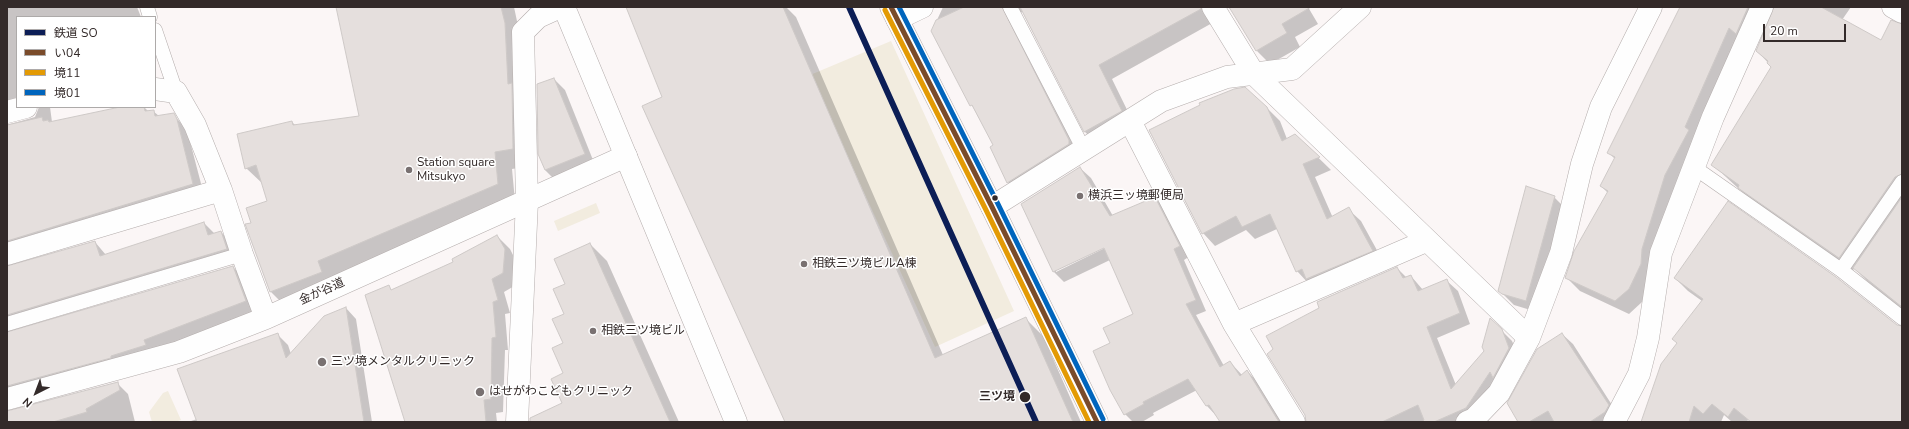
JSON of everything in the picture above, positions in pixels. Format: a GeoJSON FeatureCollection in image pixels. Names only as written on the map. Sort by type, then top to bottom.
{"type":"FeatureCollection","features":[{"type":"Feature","properties":{"kind":"street"},"geometry":{"type":"LineString","coordinates":[[517,422],[527,201],[523,32],[538,16],[560,7]]}},
{"type":"Feature","properties":{"kind":"street"},"geometry":{"type":"LineString","coordinates":[[564,7],[736,422]]}},
{"type":"Feature","properties":{"kind":"street"},"geometry":{"type":"LineString","coordinates":[[922,7],[894,13],[992,207],[1096,422]]}},
{"type":"Feature","properties":{"kind":"street"},"geometry":{"type":"LineString","coordinates":[[1213,7],[1254,74],[1426,241],[1529,338]]}},
{"type":"Feature","properties":{"kind":"street"},"geometry":{"type":"LineString","coordinates":[[992,207],[1130,122],[1161,101],[1227,77],[1292,70],[1360,7]]}},
{"type":"Feature","properties":{"kind":"street"},"geometry":{"type":"LineString","coordinates":[[1468,422],[1474,419],[1499,394],[1529,338],[1561,253],[1582,164],[1600,107],[1651,7]]}},
{"type":"Feature","properties":{"kind":"street"},"geometry":{"type":"LineString","coordinates":[[1614,422],[1638,374],[1648,338],[1661,254],[1695,168],[1713,117],[1762,7]]}},
{"type":"Feature","properties":{"kind":"street"},"geometry":{"type":"LineString","coordinates":[[1893,7],[1902,12]]}},
{"type":"Feature","properties":{"kind":"street"},"geometry":{"type":"LineString","coordinates":[[165,91],[195,125],[221,190],[242,254],[266,318]]}},
{"type":"Feature","properties":{"kind":"street"},"geometry":{"type":"LineString","coordinates":[[7,112],[22,108]]}},
{"type":"Feature","properties":{"kind":"street"},"geometry":{"type":"LineString","coordinates":[[1130,122],[1234,324],[1294,422]]}},
{"type":"Feature","properties":{"kind":"street","name":"金が谷道"},"geometry":{"type":"LineString","coordinates":[[7,399],[179,352],[266,318],[626,156]]}},
{"type":"Feature","properties":{"kind":"street"},"geometry":{"type":"LineString","coordinates":[[7,254],[221,190]]}},
{"type":"Feature","properties":{"kind":"street"},"geometry":{"type":"LineString","coordinates":[[1234,324],[1426,241]]}},
{"type":"Feature","properties":{"kind":"lane"},"geometry":{"type":"LineString","coordinates":[[1010,7],[1084,150]]}},
{"type":"Feature","properties":{"kind":"lane"},"geometry":{"type":"LineString","coordinates":[[156,36],[165,91]]}},
{"type":"Feature","properties":{"kind":"lane"},"geometry":{"type":"LineString","coordinates":[[1695,168],[1841,270],[1902,318]]}},
{"type":"Feature","properties":{"kind":"lane"},"geometry":{"type":"LineString","coordinates":[[1841,270],[1902,182]]}},
{"type":"Feature","properties":{"kind":"lane"},"geometry":{"type":"LineString","coordinates":[[7,324],[242,254]]}},
{"type":"Feature","properties":{"kind":"shaded area"},"geometry":{"type":"Polygon","coordinates":[[[891,41],[1014,311],[935,347],[810,75],[891,41]]]}},
{"type":"Feature","properties":{"kind":"shaded area"},"geometry":{"type":"Polygon","coordinates":[[[596,203],[600,213],[558,231],[554,221],[596,203]]]}},
{"type":"Feature","properties":{"kind":"shaded area"},"geometry":{"type":"Polygon","coordinates":[[[168,391],[181,420],[175,422],[152,422],[149,412],[163,393],[168,391]]]}},
{"type":"Feature","properties":{"kind":"building"},"geometry":{"type":"Polygon","coordinates":[[[336,7],[501,7],[505,23],[508,84],[512,83],[513,149],[495,152],[498,184],[318,261],[322,272],[270,292],[245,224],[251,223],[246,208],[267,201],[256,165],[245,169],[237,134],[292,121],[293,125],[359,116],[336,7]]]}},
{"type":"Feature","properties":{"kind":"building","name":"相鉄三ツ境ビルA棟"},"geometry":{"type":"Polygon","coordinates":[[[626,7],[783,7],[935,358],[1026,317],[1073,422],[785,422],[642,106],[662,97],[626,7]]]}},
{"type":"Feature","properties":{"kind":"building"},"geometry":{"type":"Polygon","coordinates":[[[964,7],[1002,7],[1069,140],[1069,144],[1007,183],[990,147],[993,145],[972,105],[970,106],[931,31],[936,20],[964,7]]]}},
{"type":"Feature","properties":{"kind":"building"},"geometry":{"type":"Polygon","coordinates":[[[1020,7],[1201,7],[1201,9],[1099,65],[1122,111],[1084,132],[1020,7]]]}},
{"type":"Feature","properties":{"kind":"building"},"geometry":{"type":"Polygon","coordinates":[[[1229,7],[1311,7],[1282,24],[1287,33],[1256,51],[1229,7]]]}},
{"type":"Feature","properties":{"kind":"building"},"geometry":{"type":"Polygon","coordinates":[[[1680,7],[1748,7],[1736,34],[1729,28],[1685,127],[1689,130],[1665,175],[1642,249],[1641,264],[1629,289],[1615,301],[1565,278],[1574,251],[1608,191],[1600,186],[1615,157],[1607,153],[1680,7]]]}},
{"type":"Feature","properties":{"kind":"building"},"geometry":{"type":"Polygon","coordinates":[[[1774,7],[1821,7],[1881,40],[1891,20],[1902,24],[1902,174],[1895,177],[1839,258],[1738,188],[1739,185],[1711,165],[1771,67],[1767,63],[1768,61],[1756,51],[1774,7]]]}},
{"type":"Feature","properties":{"kind":"building"},"geometry":{"type":"Polygon","coordinates":[[[554,78],[585,154],[545,170],[538,154],[537,84],[554,78]]]}},
{"type":"Feature","properties":{"kind":"building"},"geometry":{"type":"Polygon","coordinates":[[[1245,87],[1267,107],[1282,141],[1295,134],[1320,157],[1303,164],[1327,219],[1349,207],[1373,251],[1306,279],[1302,269],[1296,272],[1270,214],[1242,227],[1236,216],[1202,234],[1149,130],[1200,105],[1199,103],[1234,89],[1245,87]]]}},
{"type":"Feature","properties":{"kind":"building"},"geometry":{"type":"Polygon","coordinates":[[[115,108],[144,108],[145,111],[154,110],[155,116],[174,113],[177,119],[193,184],[7,241],[7,125],[42,117],[43,121],[48,120],[49,122],[115,108]]]}},
{"type":"Feature","properties":{"kind":"building"},"geometry":{"type":"Polygon","coordinates":[[[1080,167],[1110,216],[1155,197],[1180,246],[1174,249],[1196,300],[1186,304],[1220,367],[1230,361],[1240,376],[1247,370],[1279,422],[1220,422],[1209,405],[1206,406],[1188,379],[1143,402],[1144,404],[1124,415],[1110,390],[1093,351],[1110,343],[1103,328],[1133,314],[1104,248],[1053,272],[1021,204],[1080,167]]]}},
{"type":"Feature","properties":{"kind":"building"},"geometry":{"type":"Polygon","coordinates":[[[1526,186],[1555,196],[1526,301],[1502,294],[1498,291],[1526,186]]]}},
{"type":"Feature","properties":{"kind":"building"},"geometry":{"type":"Polygon","coordinates":[[[1902,197],[1902,307],[1853,268],[1902,197]]]}},
{"type":"Feature","properties":{"kind":"building"},"geometry":{"type":"Polygon","coordinates":[[[1728,201],[1836,277],[1897,325],[1902,326],[1902,422],[1751,422],[1734,408],[1728,417],[1712,404],[1703,414],[1694,406],[1689,422],[1641,422],[1661,364],[1677,343],[1672,339],[1703,299],[1674,278],[1728,201]]]}},
{"type":"Feature","properties":{"kind":"building"},"geometry":{"type":"Polygon","coordinates":[[[204,222],[208,235],[221,231],[227,249],[7,315],[7,266],[95,241],[100,256],[204,222]]]}},
{"type":"Feature","properties":{"kind":"building"},"geometry":{"type":"Polygon","coordinates":[[[497,235],[505,249],[503,273],[492,279],[498,300],[493,302],[496,337],[492,338],[491,399],[484,400],[486,422],[405,422],[365,295],[389,285],[391,290],[453,262],[452,259],[497,235]]]}},
{"type":"Feature","properties":{"kind":"building","name":"相鉄三ツ境ビル"},"geometry":{"type":"Polygon","coordinates":[[[590,243],[670,422],[530,422],[530,418],[562,403],[551,379],[563,373],[552,348],[563,343],[552,319],[564,314],[553,289],[565,284],[554,259],[590,243]]]}},
{"type":"Feature","properties":{"kind":"building"},"geometry":{"type":"Polygon","coordinates":[[[233,266],[246,301],[144,340],[146,345],[111,356],[111,358],[7,386],[7,332],[233,266]]]}},
{"type":"Feature","properties":{"kind":"building"},"geometry":{"type":"Polygon","coordinates":[[[1397,267],[1403,278],[1411,275],[1418,291],[1447,279],[1460,313],[1427,327],[1451,389],[1484,351],[1482,347],[1490,318],[1502,329],[1509,348],[1493,378],[1490,372],[1466,408],[1434,422],[1422,422],[1424,420],[1418,405],[1382,422],[1306,422],[1305,415],[1267,354],[1273,349],[1266,336],[1319,308],[1317,302],[1397,267]]]}},
{"type":"Feature","properties":{"kind":"building"},"geometry":{"type":"Polygon","coordinates":[[[346,307],[364,422],[197,422],[177,369],[278,333],[286,358],[324,316],[346,307]]]}},
{"type":"Feature","properties":{"kind":"building"},"geometry":{"type":"Polygon","coordinates":[[[1562,333],[1609,405],[1605,412],[1590,422],[1554,422],[1548,411],[1529,422],[1518,422],[1507,403],[1537,349],[1562,333]]]}},
{"type":"Feature","properties":{"kind":"building"},"geometry":{"type":"Polygon","coordinates":[[[118,382],[120,390],[86,409],[87,412],[53,422],[7,422],[7,411],[118,382]]]}},
{"type":"Feature","properties":{"kind":"rail line","name":"SO"},"geometry":{"type":"LineString","coordinates":[[849,7],[1036,422]]}},
{"type":"Feature","properties":{"kind":"transit line","name":"い04"},"geometry":{"type":"LineString","coordinates":[[891,7],[992,207],[1097,422]]}},
{"type":"Feature","properties":{"kind":"transit line","name":"境01"},"geometry":{"type":"LineString","coordinates":[[899,7],[998,204],[1103,419]]}},
{"type":"Feature","properties":{"kind":"transit line","name":"境11"},"geometry":{"type":"LineString","coordinates":[[885,10],[986,210],[1089,422]]}},
{"type":"Feature","properties":{"kind":"place","name":"Station square Mitsukyo"},"geometry":{"type":"Point","coordinates":[409,170]}},
{"type":"Feature","properties":{"kind":"place","name":"横浜三ッ境郵便局"},"geometry":{"type":"Point","coordinates":[1080,196]}},
{"type":"Feature","properties":{"kind":"place","name":"相鉄三ツ境ビルA棟"},"geometry":{"type":"Point","coordinates":[804,264]}},
{"type":"Feature","properties":{"kind":"place","name":"相鉄三ツ境ビル"},"geometry":{"type":"Point","coordinates":[593,331]}},
{"type":"Feature","properties":{"kind":"place","name":"三ツ境メンタルクリニック"},"geometry":{"type":"Point","coordinates":[322,362]}},
{"type":"Feature","properties":{"kind":"place","name":"はせがわこどもクリニック"},"geometry":{"type":"Point","coordinates":[480,392]}},
{"type":"Feature","properties":{"kind":"place","name":"三ツ境"},"geometry":{"type":"Point","coordinates":[1025,397]}}]}
